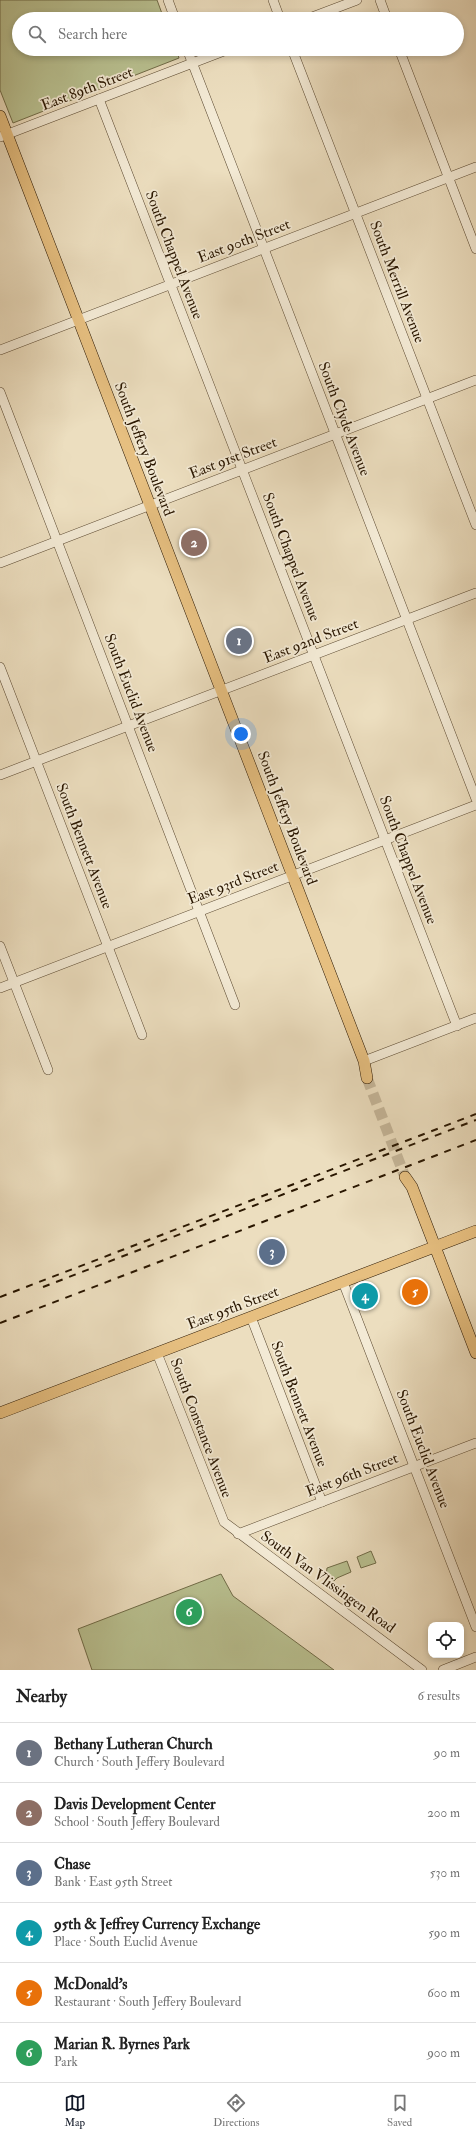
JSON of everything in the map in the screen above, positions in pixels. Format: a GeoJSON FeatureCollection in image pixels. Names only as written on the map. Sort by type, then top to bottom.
{"type":"FeatureCollection","features":[{"type":"Feature","properties":{"kind":"main road","name":"South Jeffery Boulevard"},"geometry":{"type":"LineString","coordinates":[[0,116],[4,136],[78,320],[222,690],[370,1077]]}},
{"type":"Feature","properties":{"kind":"main road"},"geometry":{"type":"LineString","coordinates":[[408,1176],[476,1353]]}},
{"type":"Feature","properties":{"kind":"main road","name":"East 95th Street"},"geometry":{"type":"LineString","coordinates":[[0,1413],[476,1231]]}},
{"type":"Feature","properties":{"kind":"street"},"geometry":{"type":"LineString","coordinates":[[168,0],[172,12]]}},
{"type":"Feature","properties":{"kind":"street"},"geometry":{"type":"LineString","coordinates":[[273,0],[277,12]]}},
{"type":"Feature","properties":{"kind":"street"},"geometry":{"type":"LineString","coordinates":[[325,12],[357,0]]}},
{"type":"Feature","properties":{"kind":"street"},"geometry":{"type":"LineString","coordinates":[[380,0],[384,12]]}},
{"type":"Feature","properties":{"kind":"street","name":"South Clyde Avenue"},"geometry":{"type":"LineString","coordinates":[[190,56],[476,799]]}},
{"type":"Feature","properties":{"kind":"street","name":"East 89th Street"},"geometry":{"type":"LineString","coordinates":[[4,136],[210,56]]}},
{"type":"Feature","properties":{"kind":"street","name":"South Merrill Avenue"},"geometry":{"type":"LineString","coordinates":[[295,56],[476,525]]}},
{"type":"Feature","properties":{"kind":"street"},"geometry":{"type":"LineString","coordinates":[[402,56],[476,249]]}},
{"type":"Feature","properties":{"kind":"street","name":"South Chappel Avenue"},"geometry":{"type":"LineString","coordinates":[[99,99],[457,1026]]}},
{"type":"Feature","properties":{"kind":"street","name":"East 90th Street"},"geometry":{"type":"LineString","coordinates":[[0,350],[476,167]]}},
{"type":"Feature","properties":{"kind":"street","name":"East 91st Street"},"geometry":{"type":"LineString","coordinates":[[0,563],[476,380]]}},
{"type":"Feature","properties":{"kind":"street","name":"South Euclid Avenue"},"geometry":{"type":"LineString","coordinates":[[0,392],[235,1005]]}},
{"type":"Feature","properties":{"kind":"street","name":"East 92nd Street"},"geometry":{"type":"LineString","coordinates":[[0,775],[476,592]]}},
{"type":"Feature","properties":{"kind":"street","name":"South Bennett Avenue"},"geometry":{"type":"LineString","coordinates":[[0,667],[142,1035]]}},
{"type":"Feature","properties":{"kind":"street","name":"East 93rd Street"},"geometry":{"type":"LineString","coordinates":[[0,988],[476,805]]}},
{"type":"Feature","properties":{"kind":"street"},"geometry":{"type":"LineString","coordinates":[[0,946],[48,1070]]}},
{"type":"Feature","properties":{"kind":"street"},"geometry":{"type":"LineString","coordinates":[[364,1061],[476,1018]]}},
{"type":"Feature","properties":{"kind":"street","name":"South Euclid Avenue"},"geometry":{"type":"LineString","coordinates":[[343,1282],[476,1627]]}},
{"type":"Feature","properties":{"kind":"street","name":"South Bennett Avenue"},"geometry":{"type":"LineString","coordinates":[[251,1317],[322,1502]]}},
{"type":"Feature","properties":{"kind":"street","name":"South Constance Avenue"},"geometry":{"type":"LineString","coordinates":[[157,1353],[220,1514]]}},
{"type":"Feature","properties":{"kind":"street","name":"East 96th Street"},"geometry":{"type":"LineString","coordinates":[[238,1534],[476,1443]]}},
{"type":"Feature","properties":{"kind":"street","name":"South Van Vlissingen Road"},"geometry":{"type":"LineString","coordinates":[[220,1514],[224,1522],[238,1534],[422,1670]]}},
{"type":"Feature","properties":{"kind":"street"},"geometry":{"type":"LineString","coordinates":[[443,1670],[476,1657]]}},
{"type":"Feature","properties":{"kind":"green space"},"geometry":{"type":"Polygon","coordinates":[[[0,0],[157,0],[161,12],[12,12],[12,56],[178,56],[179,58],[13,123],[0,90],[0,0]]]}},
{"type":"Feature","properties":{"kind":"green space"},"geometry":{"type":"Polygon","coordinates":[[[371,1551],[376,1563],[361,1568],[357,1557],[371,1551]]]}},
{"type":"Feature","properties":{"kind":"green space"},"geometry":{"type":"Polygon","coordinates":[[[347,1561],[351,1572],[337,1578],[334,1581],[326,1576],[327,1568],[347,1561]]]}},
{"type":"Feature","properties":{"kind":"green space"},"geometry":{"type":"Polygon","coordinates":[[[221,1574],[233,1596],[334,1670],[92,1670],[78,1629],[221,1574]]]}},
{"type":"Feature","properties":{"kind":"tunnel"},"geometry":{"type":"LineString","coordinates":[[367,1078],[405,1177]]}},
{"type":"Feature","properties":{"kind":"railway"},"geometry":{"type":"LineString","coordinates":[[0,1297],[476,1114]]}},
{"type":"Feature","properties":{"kind":"railway"},"geometry":{"type":"LineString","coordinates":[[43,1287],[476,1120]]}},
{"type":"Feature","properties":{"kind":"railway"},"geometry":{"type":"LineString","coordinates":[[0,1323],[476,1140]]}},
{"type":"Feature","properties":{"kind":"place","name":"Davis Development Center"},"geometry":{"type":"Point","coordinates":[194,543]}},
{"type":"Feature","properties":{"kind":"place","name":"Bethany Lutheran Church"},"geometry":{"type":"Point","coordinates":[239,641]}},
{"type":"Feature","properties":{"kind":"place","name":"Chase"},"geometry":{"type":"Point","coordinates":[272,1252]}},
{"type":"Feature","properties":{"kind":"place","name":"McDonald's"},"geometry":{"type":"Point","coordinates":[415,1292]}},
{"type":"Feature","properties":{"kind":"place","name":"95th & Jeffrey Currency Exchange"},"geometry":{"type":"Point","coordinates":[365,1296]}},
{"type":"Feature","properties":{"kind":"place","name":"Marian R. Byrnes Park"},"geometry":{"type":"Point","coordinates":[189,1612]}}]}
